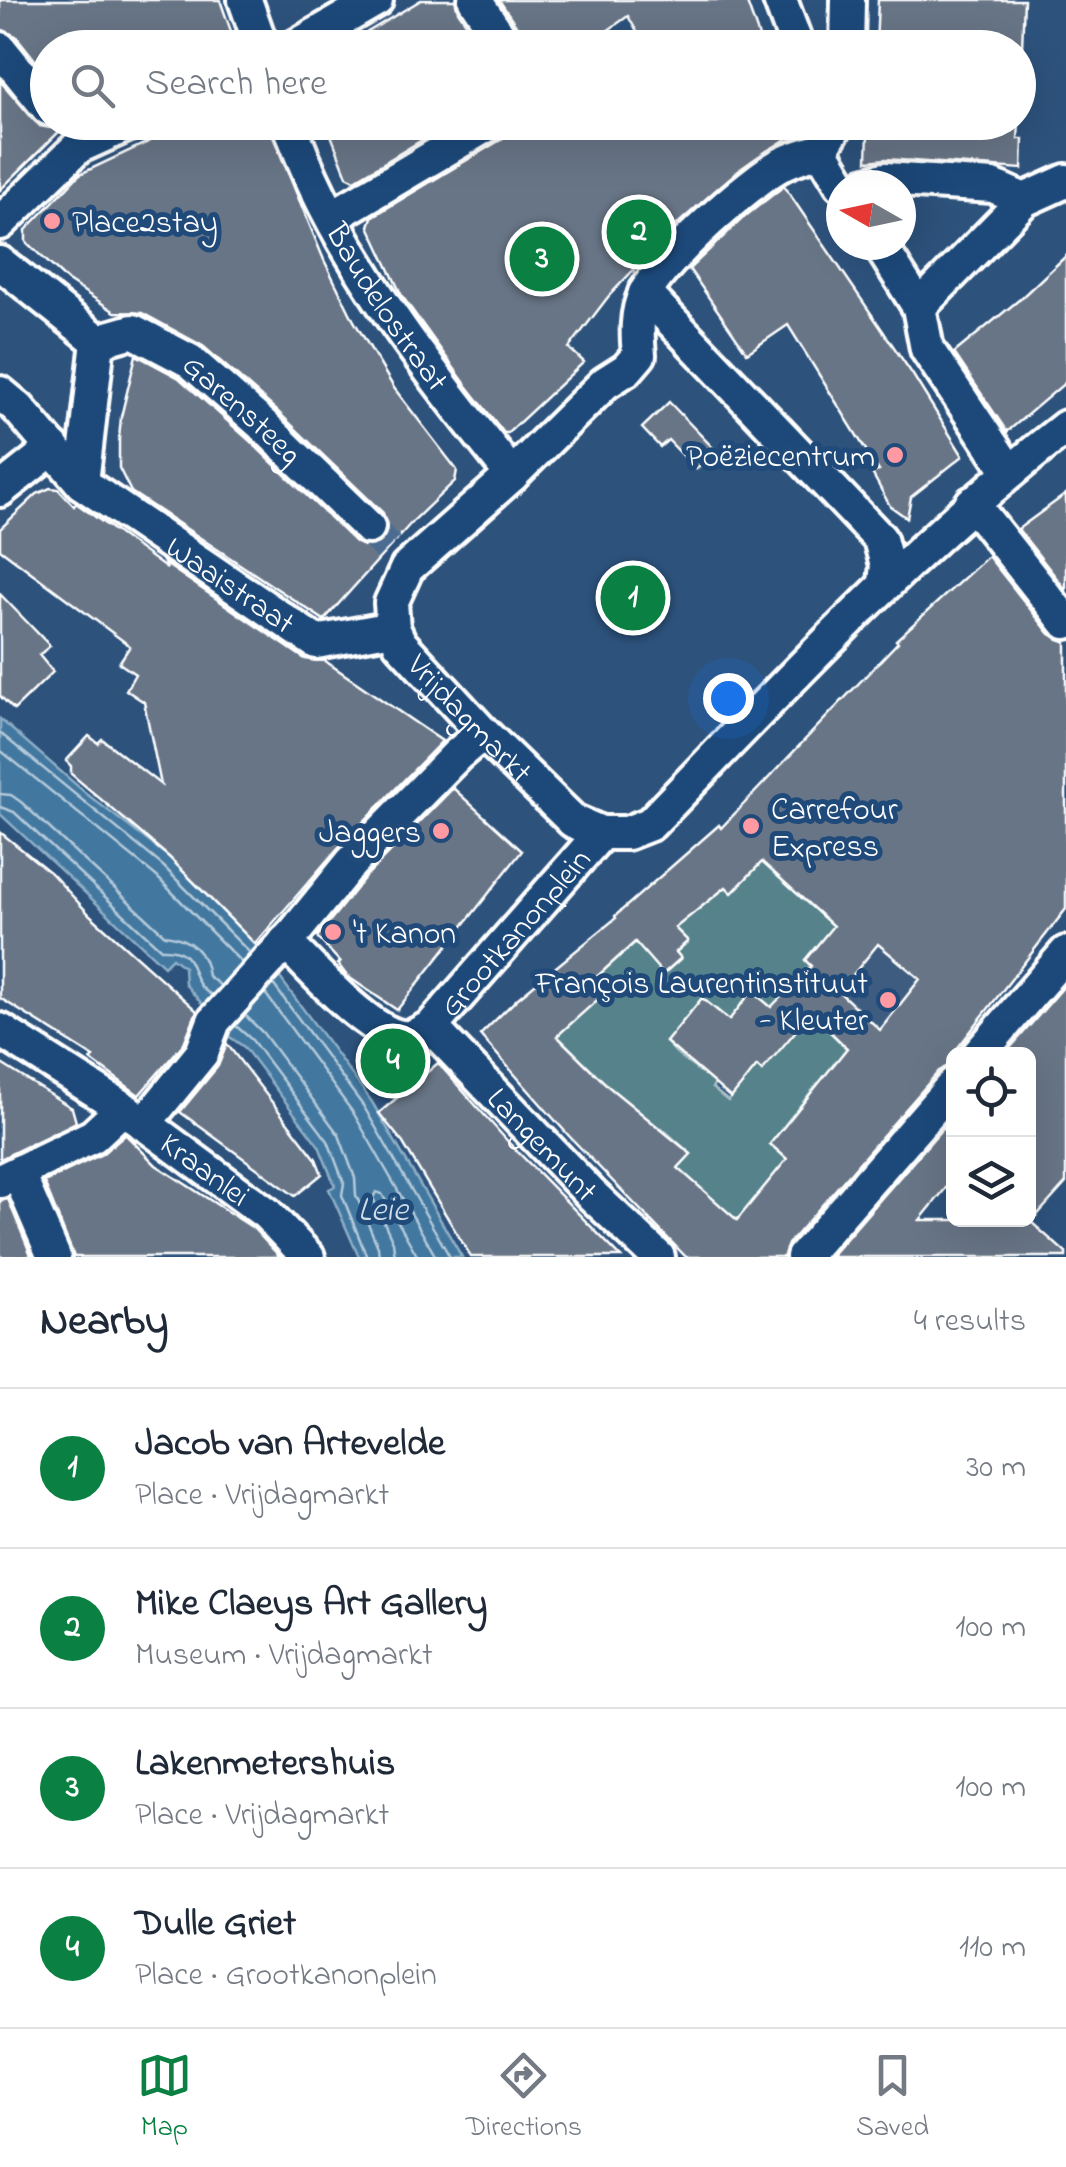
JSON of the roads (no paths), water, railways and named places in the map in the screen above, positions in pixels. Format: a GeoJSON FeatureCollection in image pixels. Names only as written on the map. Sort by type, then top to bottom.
{"type":"FeatureCollection","features":[{"type":"Feature","properties":{"kind":"street"},"geometry":{"type":"LineString","coordinates":[[245,0],[256,30]]}},
{"type":"Feature","properties":{"kind":"street"},"geometry":{"type":"LineString","coordinates":[[324,30],[376,0]]}},
{"type":"Feature","properties":{"kind":"street"},"geometry":{"type":"LineString","coordinates":[[475,0],[495,30]]}},
{"type":"Feature","properties":{"kind":"street"},"geometry":{"type":"LineString","coordinates":[[780,0],[791,30]]}},
{"type":"Feature","properties":{"kind":"street"},"geometry":{"type":"LineString","coordinates":[[847,30],[848,0]]}},
{"type":"Feature","properties":{"kind":"street"},"geometry":{"type":"LineString","coordinates":[[0,49],[30,86]]}},
{"type":"Feature","properties":{"kind":"street"},"geometry":{"type":"LineString","coordinates":[[0,223],[65,140]]}},
{"type":"Feature","properties":{"kind":"street","name":"Baudelostraat"},"geometry":{"type":"LineString","coordinates":[[297,140],[332,217],[408,343],[512,475]]}},
{"type":"Feature","properties":{"kind":"street"},"geometry":{"type":"LineString","coordinates":[[332,217],[462,140]]}},
{"type":"Feature","properties":{"kind":"street"},"geometry":{"type":"LineString","coordinates":[[388,547],[512,475],[605,382],[627,369],[639,355],[637,335],[646,293],[688,243],[757,180],[822,140]]}},
{"type":"Feature","properties":{"kind":"street"},"geometry":{"type":"LineString","coordinates":[[830,140],[838,170]]}},
{"type":"Feature","properties":{"kind":"street"},"geometry":{"type":"LineString","coordinates":[[916,181],[993,186],[1024,200]]}},
{"type":"Feature","properties":{"kind":"street"},"geometry":{"type":"LineString","coordinates":[[919,307],[1024,200],[1066,181]]}},
{"type":"Feature","properties":{"kind":"street"},"geometry":{"type":"LineString","coordinates":[[889,260],[919,307],[927,349],[1009,471]]}},
{"type":"Feature","properties":{"kind":"street"},"geometry":{"type":"LineString","coordinates":[[0,263],[98,341],[82,483]]}},
{"type":"Feature","properties":{"kind":"street"},"geometry":{"type":"LineString","coordinates":[[646,293],[880,539],[887,565],[884,583]]}},
{"type":"Feature","properties":{"kind":"street","name":"Garensteeg"},"geometry":{"type":"LineString","coordinates":[[98,341],[133,331],[190,361],[264,426],[388,547]]}},
{"type":"Feature","properties":{"kind":"street","name":"Waaistraat"},"geometry":{"type":"LineString","coordinates":[[0,393],[18,408],[82,483],[316,642],[393,628]]}},
{"type":"Feature","properties":{"kind":"street"},"geometry":{"type":"LineString","coordinates":[[601,833],[627,833],[650,824],[884,583],[1009,471],[1066,426]]}},
{"type":"Feature","properties":{"kind":"street"},"geometry":{"type":"LineString","coordinates":[[0,490],[52,448]]}},
{"type":"Feature","properties":{"kind":"street"},"geometry":{"type":"LineString","coordinates":[[972,503],[1066,622]]}},
{"type":"Feature","properties":{"kind":"street","name":"Vrijdagmarkt"},"geometry":{"type":"LineString","coordinates":[[388,547],[393,628],[400,644],[573,821],[601,833]]}},
{"type":"Feature","properties":{"kind":"street"},"geometry":{"type":"LineString","coordinates":[[50,1256],[9,1177],[134,1116],[202,1053],[214,1021],[351,863],[484,733]]}},
{"type":"Feature","properties":{"kind":"street","name":"Grootkanonplein"},"geometry":{"type":"LineString","coordinates":[[280,948],[382,1030],[412,1037],[430,1027],[601,833]]}},
{"type":"Feature","properties":{"kind":"street"},"geometry":{"type":"LineString","coordinates":[[985,1047],[1066,954]]}},
{"type":"Feature","properties":{"kind":"street","name":"Langemunt"},"geometry":{"type":"LineString","coordinates":[[430,1027],[658,1257]]}},
{"type":"Feature","properties":{"kind":"street","name":"Kraanlei"},"geometry":{"type":"LineString","coordinates":[[0,1030],[134,1116],[266,1213],[308,1257]]}},
{"type":"Feature","properties":{"kind":"street"},"geometry":{"type":"LineString","coordinates":[[803,1257],[946,1093]]}},
{"type":"Feature","properties":{"kind":"water","name":"Leie"},"geometry":{"type":"Polygon","coordinates":[[[0,719],[88,795],[170,858],[255,944],[372,1102],[462,1257],[359,1257],[329,1189],[335,1186],[319,1146],[244,1047],[227,1035],[225,1026],[185,984],[184,967],[172,958],[164,966],[0,814],[0,719]]]}},
{"type":"Feature","properties":{"kind":"tunnel"},"geometry":{"type":"LineString","coordinates":[[368,527],[388,548]]}},
{"type":"Feature","properties":{"kind":"place","name":"Place2stay"},"geometry":{"type":"Point","coordinates":[52,221]}},
{"type":"Feature","properties":{"kind":"place","name":"Mike Claeys Art Gallery"},"geometry":{"type":"Point","coordinates":[639,232]}},
{"type":"Feature","properties":{"kind":"place","name":"Lakenmetershuis"},"geometry":{"type":"Point","coordinates":[542,259]}},
{"type":"Feature","properties":{"kind":"place","name":"Poëziecentrum"},"geometry":{"type":"Point","coordinates":[895,455]}},
{"type":"Feature","properties":{"kind":"place","name":"Jacob van Artevelde"},"geometry":{"type":"Point","coordinates":[633,598]}},
{"type":"Feature","properties":{"kind":"place","name":"Carrefour Express"},"geometry":{"type":"Point","coordinates":[751,826]}},
{"type":"Feature","properties":{"kind":"place","name":"Jaggers"},"geometry":{"type":"Point","coordinates":[441,831]}},
{"type":"Feature","properties":{"kind":"place","name":"'t Kanon"},"geometry":{"type":"Point","coordinates":[333,932]}},
{"type":"Feature","properties":{"kind":"place","name":"François Laurentinstituut - Kleuter"},"geometry":{"type":"Point","coordinates":[888,1000]}},
{"type":"Feature","properties":{"kind":"place","name":"Dulle Griet"},"geometry":{"type":"Point","coordinates":[393,1061]}}]}
